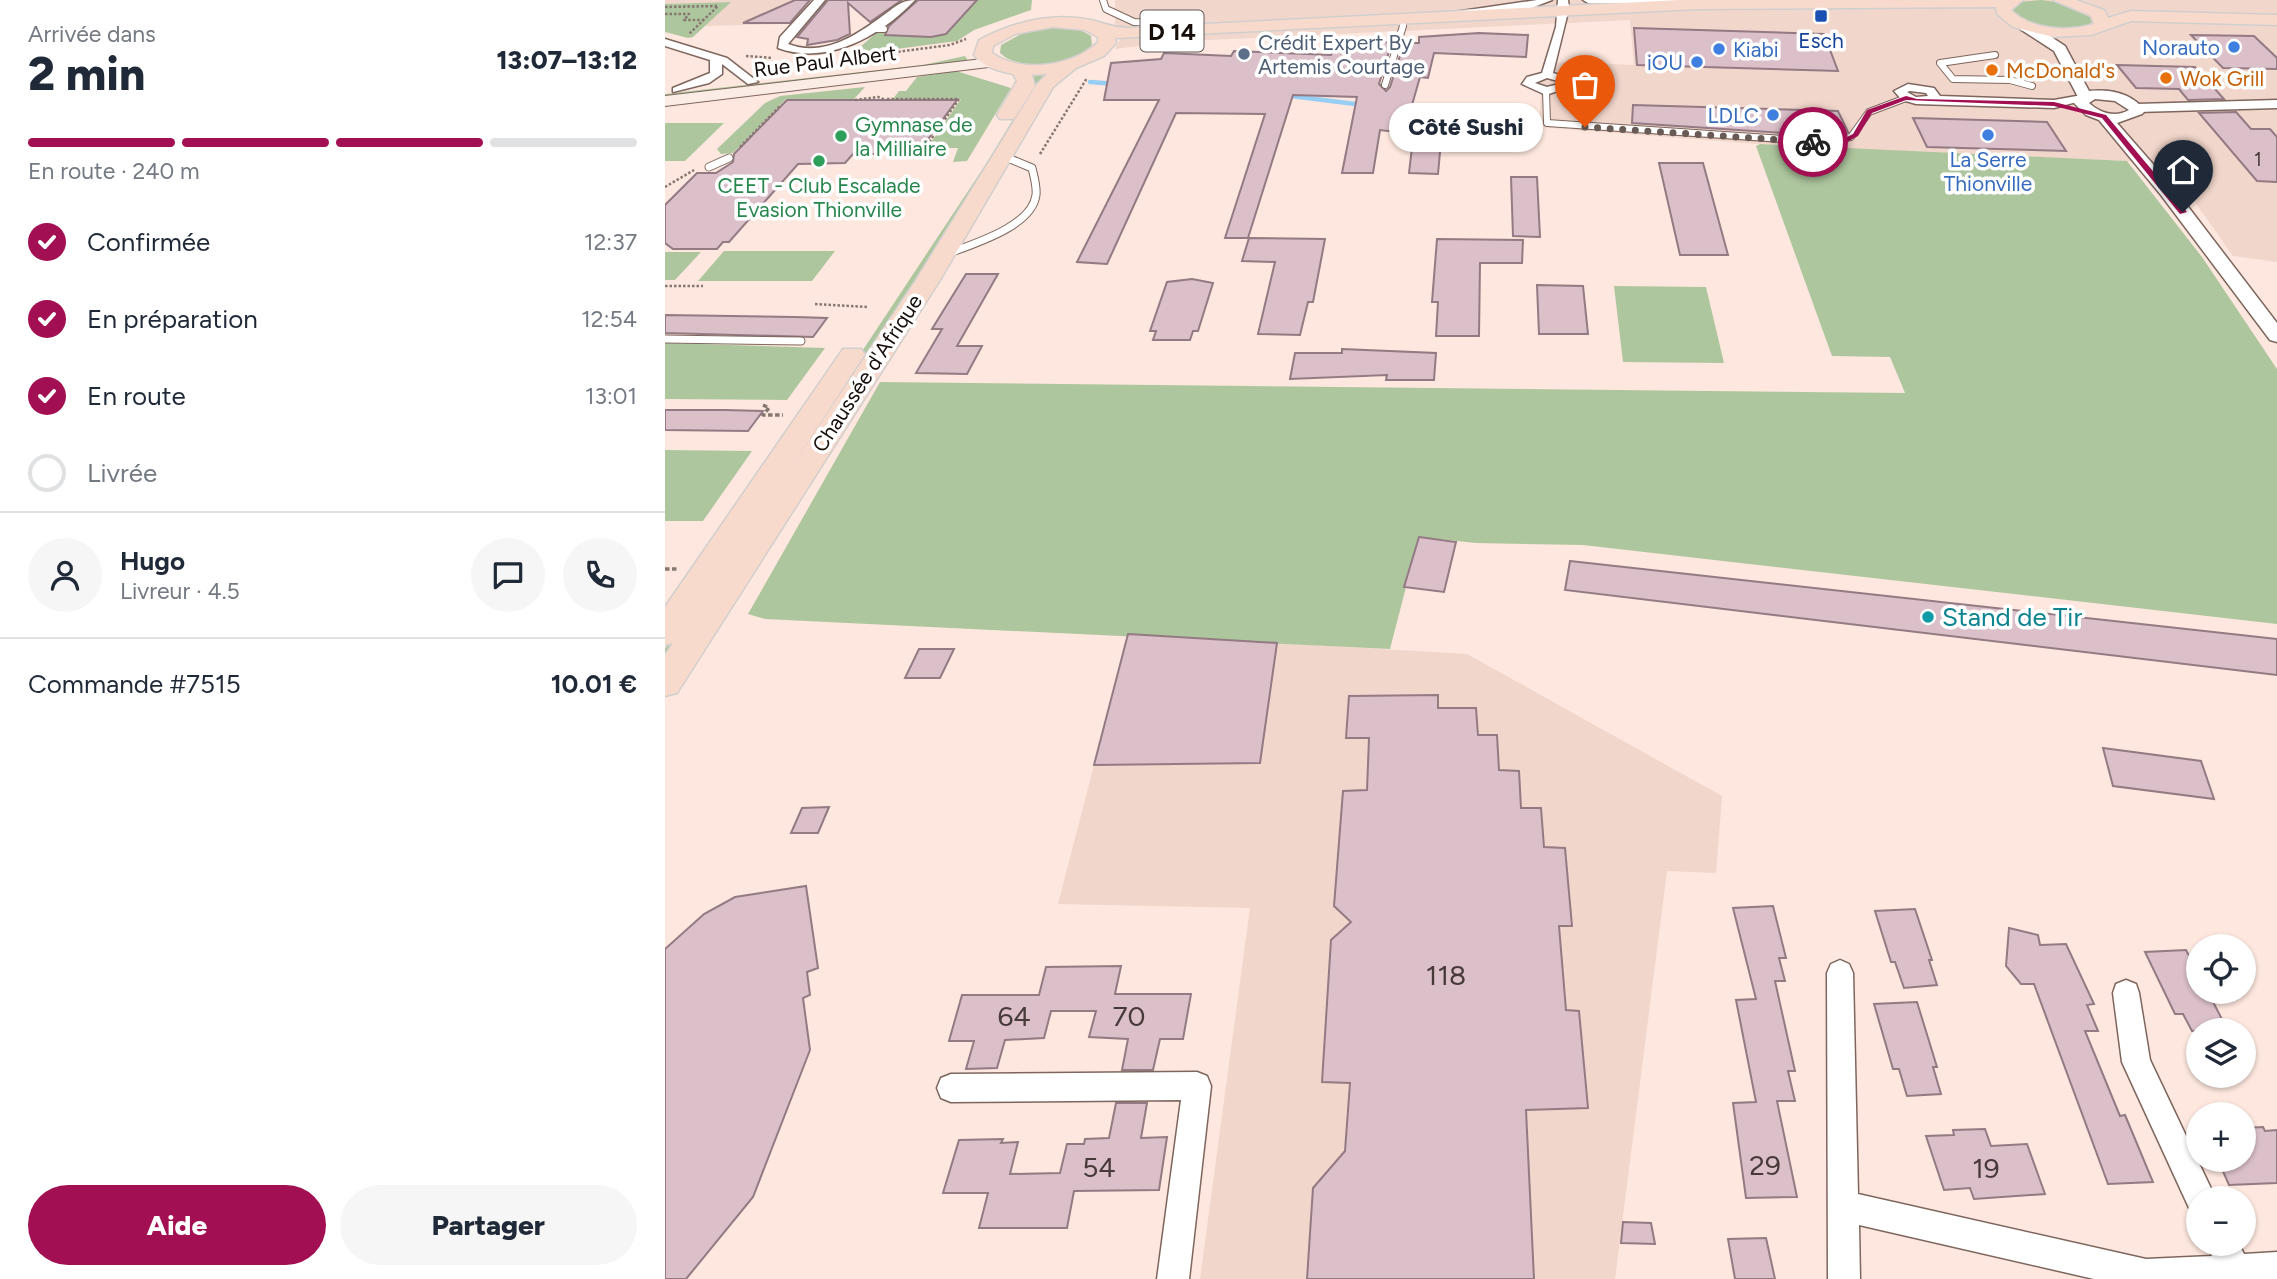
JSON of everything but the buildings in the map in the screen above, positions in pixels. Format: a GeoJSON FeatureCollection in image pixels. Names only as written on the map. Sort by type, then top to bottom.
{"type":"FeatureCollection","features":[{"type":"Feature","properties":{"kind":"main road"},"geometry":{"type":"LineString","coordinates":[[1061,0],[1058,11],[1065,22]]}},
{"type":"Feature","properties":{"kind":"main road"},"geometry":{"type":"LineString","coordinates":[[2061,0],[2088,8],[2277,12]]}},
{"type":"Feature","properties":{"kind":"main road","name":"D 14"},"geometry":{"type":"LineString","coordinates":[[1104,39],[1128,33],[1241,26],[1739,2],[2010,6]]}},
{"type":"Feature","properties":{"kind":"main road"},"geometry":{"type":"LineString","coordinates":[[2010,6],[2025,26],[2064,33],[2083,32],[2131,16],[2277,20]]}},
{"type":"Feature","properties":{"kind":"main road","name":"D 14"},"geometry":{"type":"LineString","coordinates":[[1104,39],[1403,26],[1563,9],[1765,11],[2010,6]]}},
{"type":"Feature","properties":{"kind":"main road"},"geometry":{"type":"LineString","coordinates":[[2088,8],[2102,19],[2102,24]]}},
{"type":"Feature","properties":{"kind":"main road"},"geometry":{"type":"LineString","coordinates":[[1035,19],[1065,22],[1089,25],[1104,39],[1079,71],[1019,69],[991,63],[983,55],[985,44],[1002,33],[1035,19]]}},
{"type":"Feature","properties":{"kind":"main road","name":"Rue Paul Albert"},"geometry":{"type":"LineString","coordinates":[[669,94],[931,61],[985,44]]}},
{"type":"Feature","properties":{"kind":"main road","name":"Rue Paul Albert"},"geometry":{"type":"LineString","coordinates":[[669,94],[991,63]]}},
{"type":"Feature","properties":{"kind":"main road","name":"Chaussée d'Afrique"},"geometry":{"type":"LineString","coordinates":[[665,633],[979,162],[1025,86],[1026,81],[1019,69]]}},
{"type":"Feature","properties":{"kind":"main road","name":"Chaussée d'Afrique"},"geometry":{"type":"LineString","coordinates":[[665,683],[941,257],[1046,84],[1079,71]]}},
{"type":"Feature","properties":{"kind":"street"},"geometry":{"type":"LineString","coordinates":[[820,0],[784,39],[782,46],[796,51],[820,50],[856,40],[879,29],[910,0]]}},
{"type":"Feature","properties":{"kind":"street"},"geometry":{"type":"LineString","coordinates":[[1421,17],[1527,7],[1547,0]]}},
{"type":"Feature","properties":{"kind":"street"},"geometry":{"type":"LineString","coordinates":[[1588,0],[1676,0]]}},
{"type":"Feature","properties":{"kind":"street"},"geometry":{"type":"LineString","coordinates":[[1720,0],[1739,2]]}},
{"type":"Feature","properties":{"kind":"street"},"geometry":{"type":"LineString","coordinates":[[1547,75],[1563,9]]}},
{"type":"Feature","properties":{"kind":"street"},"geometry":{"type":"LineString","coordinates":[[2025,26],[2060,49],[2085,102],[2104,117],[2167,191],[2277,336]]}},
{"type":"Feature","properties":{"kind":"street"},"geometry":{"type":"LineString","coordinates":[[2083,32],[2073,37],[2070,42],[2111,96]]}},
{"type":"Feature","properties":{"kind":"street"},"geometry":{"type":"LineString","coordinates":[[665,42],[728,62],[742,77],[752,82]]}},
{"type":"Feature","properties":{"kind":"street"},"geometry":{"type":"LineString","coordinates":[[669,94],[705,81],[716,74],[716,58]]}},
{"type":"Feature","properties":{"kind":"street"},"geometry":{"type":"LineString","coordinates":[[1547,75],[1567,83],[1559,90],[1546,91],[1528,84],[1535,77],[1547,75]]}},
{"type":"Feature","properties":{"kind":"street"},"geometry":{"type":"LineString","coordinates":[[1906,98],[1917,101],[1933,99],[2054,104],[2085,102],[2111,96],[2127,101],[2134,112]]}},
{"type":"Feature","properties":{"kind":"street"},"geometry":{"type":"LineString","coordinates":[[2104,117],[2134,112],[2274,107]]}},
{"type":"Feature","properties":{"kind":"street"},"geometry":{"type":"LineString","coordinates":[[2134,112],[2130,124],[2167,191]]}},
{"type":"Feature","properties":{"kind":"street"},"geometry":{"type":"LineString","coordinates":[[1840,973],[1844,1279]]}},
{"type":"Feature","properties":{"kind":"street"},"geometry":{"type":"LineString","coordinates":[[2126,993],[2136,1062],[2195,1186]]}},
{"type":"Feature","properties":{"kind":"street"},"geometry":{"type":"LineString","coordinates":[[951,1088],[1197,1086],[1173,1279]]}},
{"type":"Feature","properties":{"kind":"street"},"geometry":{"type":"LineString","coordinates":[[1843,1206],[2147,1277],[2230,1258],[2277,1268]]}},
{"type":"Feature","properties":{"kind":"lane"},"geometry":{"type":"LineString","coordinates":[[1103,0],[1106,9],[1115,16],[1141,24],[1241,26]]}},
{"type":"Feature","properties":{"kind":"lane"},"geometry":{"type":"LineString","coordinates":[[1385,85],[1403,26]]}},
{"type":"Feature","properties":{"kind":"lane"},"geometry":{"type":"LineString","coordinates":[[1995,55],[1940,63],[1953,79],[2010,80],[2032,86]]}},
{"type":"Feature","properties":{"kind":"lane"},"geometry":{"type":"LineString","coordinates":[[1546,91],[1547,123],[1826,142],[1845,141],[1856,135],[1869,112],[1906,98]]}},
{"type":"Feature","properties":{"kind":"lane"},"geometry":{"type":"LineString","coordinates":[[941,257],[1016,224],[1035,201],[1037,189],[1032,168],[1003,156]]}},
{"type":"Feature","properties":{"kind":"lane"},"geometry":{"type":"LineString","coordinates":[[707,166],[729,158]]}},
{"type":"Feature","properties":{"kind":"lane"},"geometry":{"type":"LineString","coordinates":[[665,339],[801,341]]}},
{"type":"Feature","properties":{"kind":"path"},"geometry":{"type":"LineString","coordinates":[[665,7],[718,6],[687,35]]}},
{"type":"Feature","properties":{"kind":"path"},"geometry":{"type":"LineString","coordinates":[[665,14],[674,7]]}},
{"type":"Feature","properties":{"kind":"path"},"geometry":{"type":"LineString","coordinates":[[665,14],[689,13],[684,20],[705,20]]}},
{"type":"Feature","properties":{"kind":"path"},"geometry":{"type":"LineString","coordinates":[[1599,69],[1600,102]]}},
{"type":"Feature","properties":{"kind":"path"},"geometry":{"type":"LineString","coordinates":[[1032,168],[1079,71]]}},
{"type":"Feature","properties":{"kind":"path"},"geometry":{"type":"LineString","coordinates":[[855,100],[959,99],[918,158]]}},
{"type":"Feature","properties":{"kind":"path"},"geometry":{"type":"LineString","coordinates":[[729,158],[786,100]]}},
{"type":"Feature","properties":{"kind":"path"},"geometry":{"type":"LineString","coordinates":[[665,187],[685,173],[707,166]]}},
{"type":"Feature","properties":{"kind":"path"},"geometry":{"type":"LineString","coordinates":[[665,286],[703,286]]}},
{"type":"Feature","properties":{"kind":"path"},"geometry":{"type":"LineString","coordinates":[[815,304],[867,307]]}},
{"type":"Feature","properties":{"kind":"path"},"geometry":{"type":"LineString","coordinates":[[763,405],[769,408],[763,415],[776,415]]}},
{"type":"Feature","properties":{"kind":"shaded area"},"geometry":{"type":"Polygon","coordinates":[[[665,0],[803,0],[782,24],[704,26],[730,2],[665,4],[665,0]]]}},
{"type":"Feature","properties":{"kind":"shaded area"},"geometry":{"type":"Polygon","coordinates":[[[1115,0],[2277,0],[2277,262],[2233,256],[2170,167],[2127,161],[1784,146],[1539,127],[1543,62],[1634,65],[1630,20],[1168,42],[1115,49],[1120,40],[1115,23],[1115,0]]]}},
{"type":"Feature","properties":{"kind":"shaded area"},"geometry":{"type":"Polygon","coordinates":[[[1128,634],[1467,654],[1722,796],[1716,873],[1667,871],[1615,1279],[1200,1279],[1250,908],[1058,904],[1128,634]]]}},
{"type":"Feature","properties":{"kind":"green space"},"geometry":{"type":"Polygon","coordinates":[[[914,0],[1032,0],[1031,10],[974,30],[957,41],[851,55],[914,0]]]}},
{"type":"Feature","properties":{"kind":"green space"},"geometry":{"type":"Polygon","coordinates":[[[2042,0],[2068,4],[2088,13],[2092,22],[2072,30],[2049,29],[2028,21],[2010,9],[2019,2],[2042,0]]]}},
{"type":"Feature","properties":{"kind":"green space"},"geometry":{"type":"Polygon","coordinates":[[[731,2],[693,37],[665,32],[665,4],[731,2]]]}},
{"type":"Feature","properties":{"kind":"green space"},"geometry":{"type":"Polygon","coordinates":[[[1046,28],[1081,31],[1091,36],[1092,45],[1073,57],[1047,64],[1020,63],[1000,53],[1001,45],[1023,33],[1046,28]]]}},
{"type":"Feature","properties":{"kind":"green space"},"geometry":{"type":"Polygon","coordinates":[[[965,56],[969,62],[665,98],[665,94],[923,65],[965,56]]]}},
{"type":"Feature","properties":{"kind":"green space"},"geometry":{"type":"Polygon","coordinates":[[[956,71],[1011,88],[967,161],[953,162],[958,148],[927,148],[961,99],[893,99],[899,91],[906,91],[917,77],[956,71]]]}},
{"type":"Feature","properties":{"kind":"green space"},"geometry":{"type":"Polygon","coordinates":[[[1046,75],[987,172],[665,665],[665,649],[984,167],[1017,113],[1030,76],[1046,75]]]}},
{"type":"Feature","properties":{"kind":"green space"},"geometry":{"type":"Polygon","coordinates":[[[865,87],[854,99],[786,99],[733,153],[721,154],[717,149],[765,103],[780,96],[865,87]]]}},
{"type":"Feature","properties":{"kind":"green space"},"geometry":{"type":"Polygon","coordinates":[[[665,123],[724,123],[685,161],[665,161],[665,123]]]}},
{"type":"Feature","properties":{"kind":"green space"},"geometry":{"type":"Polygon","coordinates":[[[1760,144],[2127,161],[2202,257],[2277,369],[2277,624],[1583,545],[1476,543],[1419,537],[1390,649],[765,619],[748,614],[880,382],[1905,393],[1890,357],[1832,356],[1756,146],[1760,144]]]}},
{"type":"Feature","properties":{"kind":"green space"},"geometry":{"type":"Polygon","coordinates":[[[724,251],[835,251],[812,281],[698,281],[724,251]]]}},
{"type":"Feature","properties":{"kind":"green space"},"geometry":{"type":"Polygon","coordinates":[[[665,252],[701,252],[675,280],[665,280],[665,252]]]}},
{"type":"Feature","properties":{"kind":"green space"},"geometry":{"type":"Polygon","coordinates":[[[1614,286],[1706,287],[1724,363],[1623,362],[1614,286]]]}},
{"type":"Feature","properties":{"kind":"green space"},"geometry":{"type":"Polygon","coordinates":[[[665,343],[825,348],[787,400],[665,399],[665,343]]]}},
{"type":"Feature","properties":{"kind":"green space"},"geometry":{"type":"Polygon","coordinates":[[[665,450],[752,451],[703,521],[665,521],[665,450]]]}},
{"type":"Feature","properties":{"kind":"waterway"},"geometry":{"type":"LineString","coordinates":[[1090,82],[1116,84]]}},
{"type":"Feature","properties":{"kind":"waterway"},"geometry":{"type":"LineString","coordinates":[[1283,95],[1363,105]]}},
{"type":"Feature","properties":{"kind":"way so far"},"geometry":{"type":"LineString","coordinates":[[1585,127],[1813,142]]}},
{"type":"Feature","properties":{"kind":"place","name":"Esch"},"geometry":{"type":"Point","coordinates":[1821,16]}},
{"type":"Feature","properties":{"kind":"place","name":"Norauto"},"geometry":{"type":"Point","coordinates":[2234,47]}},
{"type":"Feature","properties":{"kind":"place","name":"Kiabi"},"geometry":{"type":"Point","coordinates":[1719,49]}},
{"type":"Feature","properties":{"kind":"place","name":"Crédit Expert By Artemis Courtage"},"geometry":{"type":"Point","coordinates":[1244,54]}},
{"type":"Feature","properties":{"kind":"place","name":"iOU"},"geometry":{"type":"Point","coordinates":[1697,62]}},
{"type":"Feature","properties":{"kind":"place","name":"McDonald's"},"geometry":{"type":"Point","coordinates":[1992,70]}},
{"type":"Feature","properties":{"kind":"place","name":"Wok Grill"},"geometry":{"type":"Point","coordinates":[2166,78]}},
{"type":"Feature","properties":{"kind":"place","name":"LDLC"},"geometry":{"type":"Point","coordinates":[1773,115]}},
{"type":"Feature","properties":{"kind":"place","name":"Côté Sushi"},"geometry":{"type":"Point","coordinates":[1585,127]}},
{"type":"Feature","properties":{"kind":"place","name":"La Serre Thionville"},"geometry":{"type":"Point","coordinates":[1988,135]}},
{"type":"Feature","properties":{"kind":"place","name":"Gymnase de la Milliaire"},"geometry":{"type":"Point","coordinates":[841,136]}},
{"type":"Feature","properties":{"kind":"place","name":"CEET - Club Escalade Evasion Thionville"},"geometry":{"type":"Point","coordinates":[819,161]}},
{"type":"Feature","properties":{"kind":"place","name":"Stand de Tir"},"geometry":{"type":"Point","coordinates":[1928,617]}},
{"type":"Feature","properties":{"kind":"route"},"geometry":{"type":"LineString","coordinates":[[1813,142],[1845,141],[1856,135],[1869,112],[1906,98],[1917,101],[1933,99],[2054,104],[2087,110],[2104,117],[2115,127],[2183,212]]}}]}
